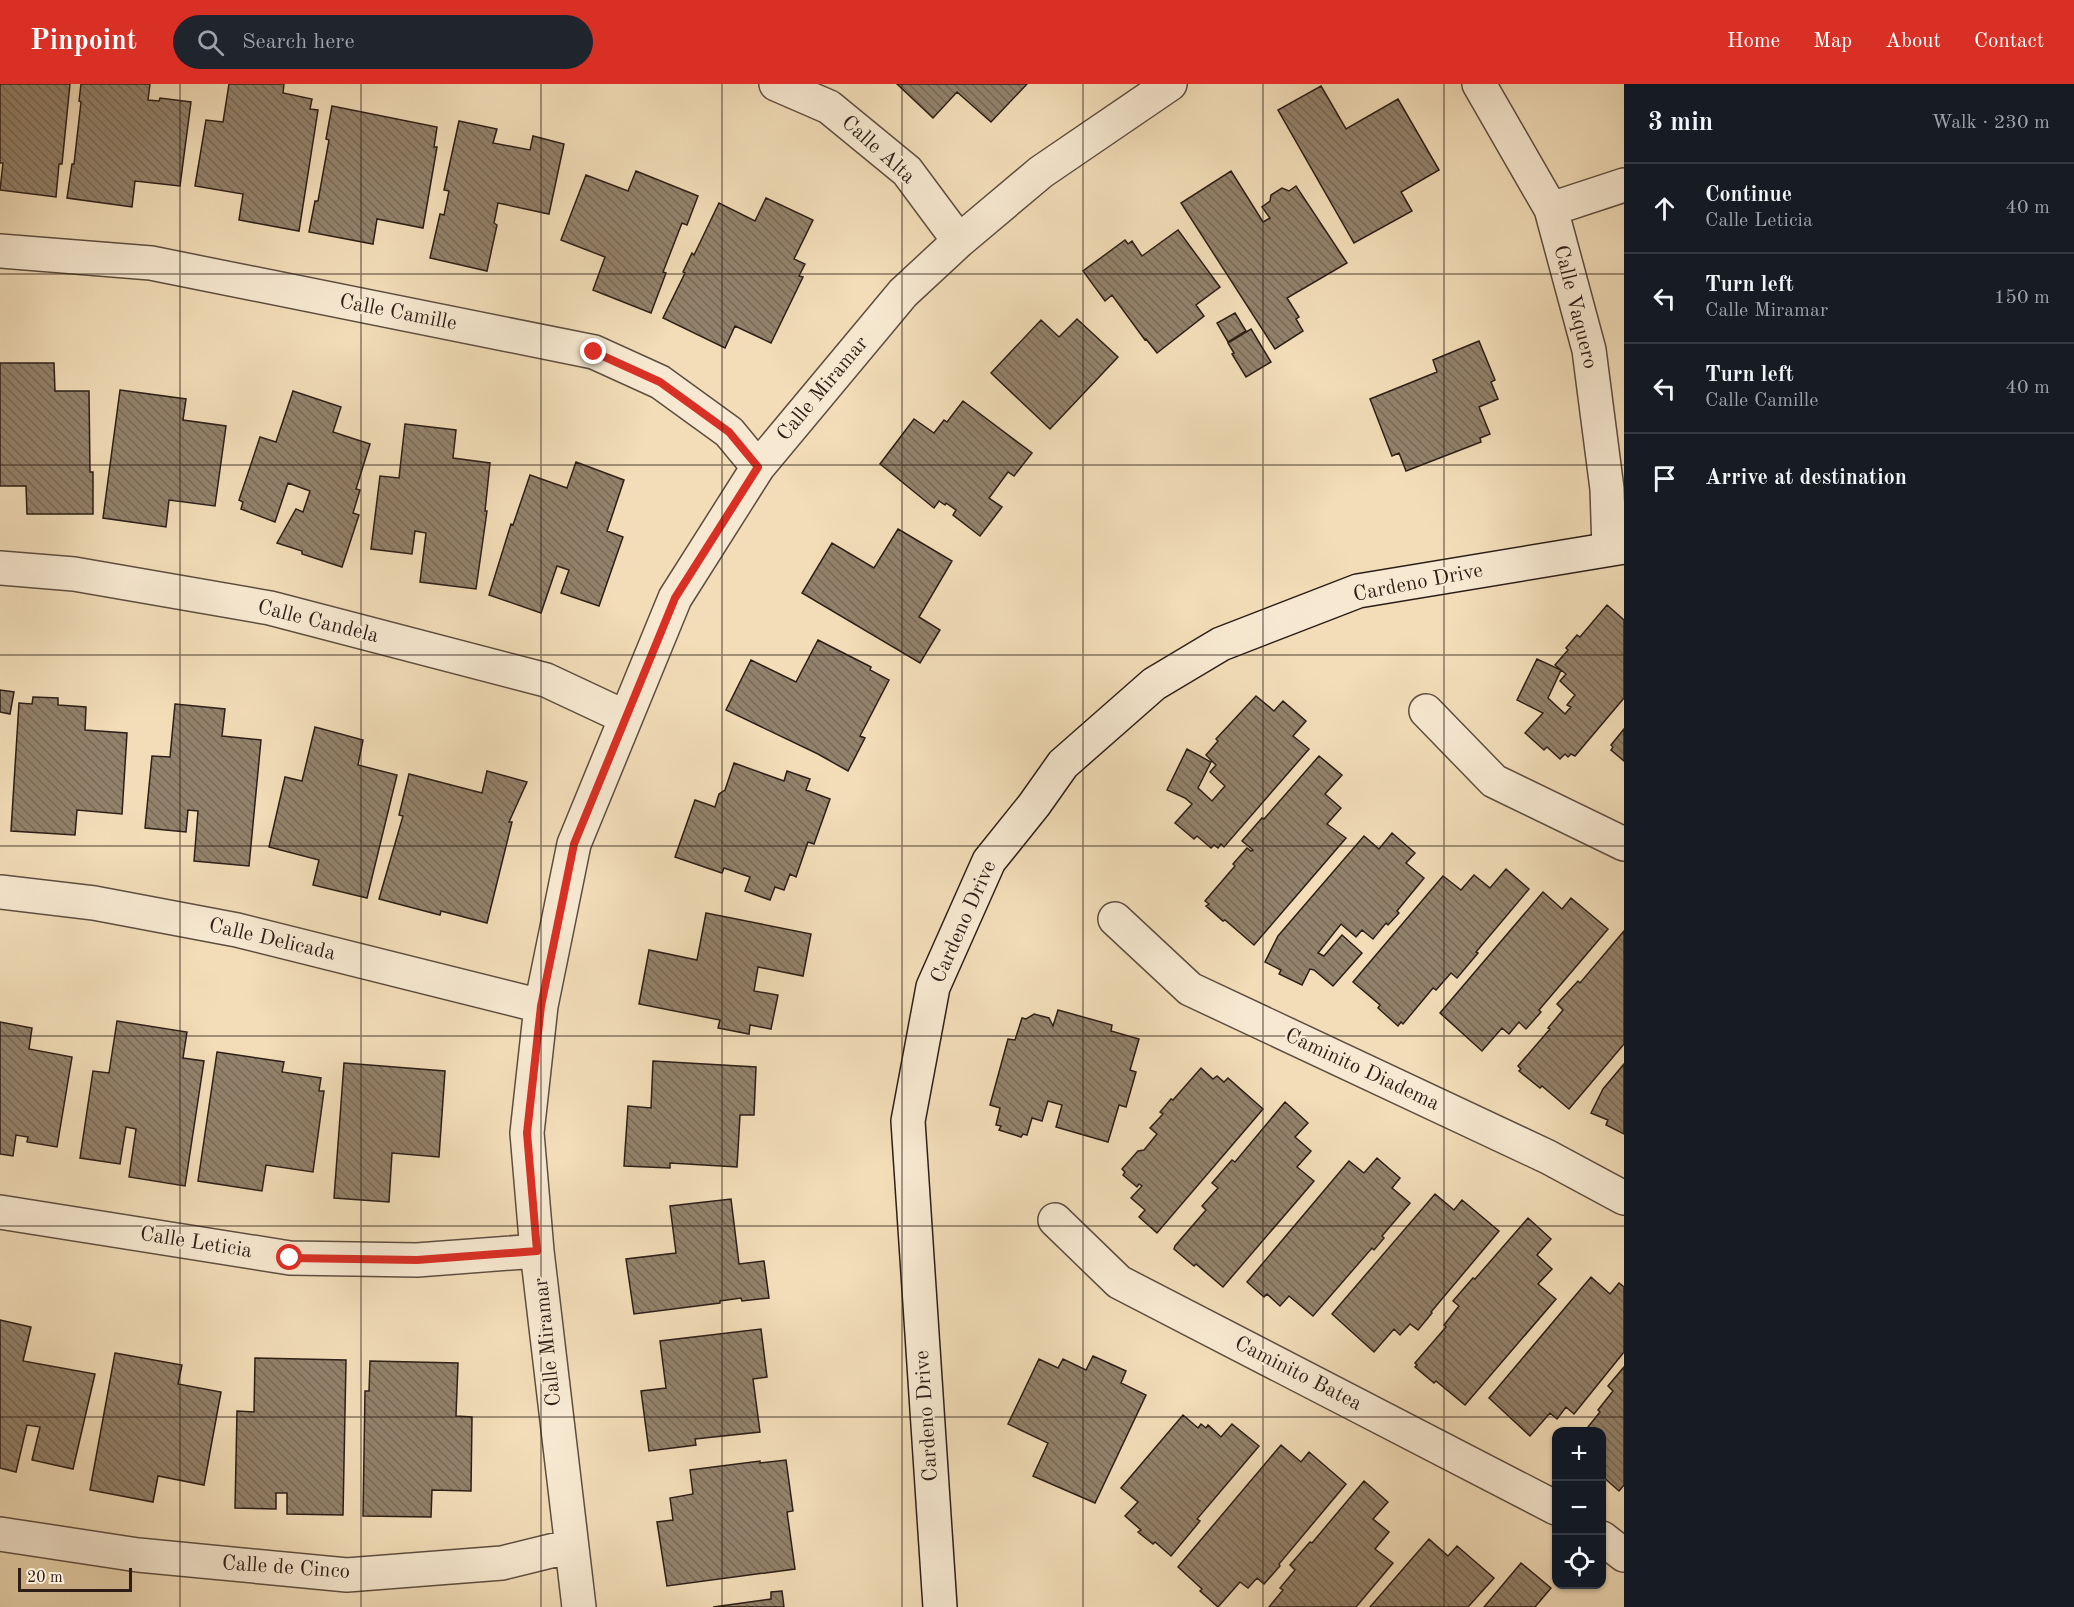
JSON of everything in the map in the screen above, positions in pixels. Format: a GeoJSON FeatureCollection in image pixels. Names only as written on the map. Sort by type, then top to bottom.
{"type":"FeatureCollection","features":[{"type":"Feature","properties":{"kind":"street","name":"Calle Alta"},"geometry":{"type":"LineString","coordinates":[[776,84],[829,106],[907,171],[959,241]]}},
{"type":"Feature","properties":{"kind":"street","name":"Calle Miramar"},"geometry":{"type":"LineString","coordinates":[[579,1607],[537,1251],[527,1133],[541,1006],[574,844],[675,598],[758,467],[903,293],[959,241],[1041,172],[1170,84]]}},
{"type":"Feature","properties":{"kind":"street","name":"Calle Vaquero"},"geometry":{"type":"LineString","coordinates":[[1479,84],[1551,209],[1589,350],[1606,489],[1617,548]]}},
{"type":"Feature","properties":{"kind":"street"},"geometry":{"type":"LineString","coordinates":[[1551,209],[1624,185]]}},
{"type":"Feature","properties":{"kind":"street","name":"Calle Camille"},"geometry":{"type":"LineString","coordinates":[[0,251],[151,263],[594,352],[660,382],[729,432],[758,467]]}},
{"type":"Feature","properties":{"kind":"street","name":"Cardeno Drive"},"geometry":{"type":"LineString","coordinates":[[940,1607],[908,1121],[933,987],[988,861],[1063,764],[1154,684],[1221,644],[1358,591],[1617,548]]}},
{"type":"Feature","properties":{"kind":"street","name":"Calle Candela"},"geometry":{"type":"LineString","coordinates":[[0,568],[74,574],[270,608],[546,680],[626,717]]}},
{"type":"Feature","properties":{"kind":"street"},"geometry":{"type":"LineString","coordinates":[[1426,711],[1494,781],[1624,843]]}},
{"type":"Feature","properties":{"kind":"street","name":"Calle Delicada"},"geometry":{"type":"LineString","coordinates":[[0,892],[94,903],[237,930],[541,1006]]}},
{"type":"Feature","properties":{"kind":"street","name":"Caminito Diadema"},"geometry":{"type":"LineString","coordinates":[[1115,919],[1190,989],[1548,1157],[1624,1198]]}},
{"type":"Feature","properties":{"kind":"street","name":"Calle Leticia"},"geometry":{"type":"LineString","coordinates":[[0,1212],[290,1258],[417,1260],[537,1251]]}},
{"type":"Feature","properties":{"kind":"street","name":"Caminito Batea"},"geometry":{"type":"LineString","coordinates":[[1055,1220],[1119,1282],[1552,1505]]}},
{"type":"Feature","properties":{"kind":"street","name":"Calle de Cinco"},"geometry":{"type":"LineString","coordinates":[[0,1534],[138,1556],[347,1575],[502,1563],[571,1546]]}},
{"type":"Feature","properties":{"kind":"street"},"geometry":{"type":"LineString","coordinates":[[1606,1541],[1624,1555]]}},
{"type":"Feature","properties":{"kind":"building"},"geometry":{"type":"Polygon","coordinates":[[[0,84],[70,84],[62,164],[59,164],[56,197],[0,190],[3,163],[0,163],[0,84]]]}},
{"type":"Feature","properties":{"kind":"building"},"geometry":{"type":"Polygon","coordinates":[[[81,84],[150,84],[148,100],[159,101],[160,98],[191,102],[180,186],[135,181],[132,207],[67,198],[72,164],[74,164],[81,84]]]}},
{"type":"Feature","properties":{"kind":"building"},"geometry":{"type":"Polygon","coordinates":[[[229,84],[284,84],[283,93],[312,99],[310,109],[318,110],[299,231],[239,220],[243,194],[195,186],[206,120],[223,122],[229,84]]]}},
{"type":"Feature","properties":{"kind":"building"},"geometry":{"type":"Polygon","coordinates":[[[897,84],[1027,84],[991,122],[957,92],[933,118],[897,84]]]}},
{"type":"Feature","properties":{"kind":"building"},"geometry":{"type":"Polygon","coordinates":[[[1321,86],[1346,129],[1398,99],[1439,170],[1401,192],[1412,211],[1354,243],[1278,110],[1321,86]]]}},
{"type":"Feature","properties":{"kind":"building"},"geometry":{"type":"Polygon","coordinates":[[[332,106],[437,127],[434,147],[437,147],[423,228],[377,219],[373,244],[309,232],[315,201],[318,201],[329,140],[326,139],[332,106]]]}},
{"type":"Feature","properties":{"kind":"building"},"geometry":{"type":"Polygon","coordinates":[[[459,121],[497,129],[493,143],[530,150],[533,136],[564,144],[549,214],[498,203],[494,223],[497,225],[487,271],[430,258],[440,214],[444,215],[449,191],[444,190],[459,121]]]}},
{"type":"Feature","properties":{"kind":"building"},"geometry":{"type":"Polygon","coordinates":[[[636,171],[698,196],[687,225],[682,223],[663,272],[666,273],[651,313],[593,290],[605,257],[561,240],[586,175],[628,191],[636,171]]]}},
{"type":"Feature","properties":{"kind":"building"},"geometry":{"type":"Polygon","coordinates":[[[1231,171],[1263,222],[1270,218],[1262,207],[1270,201],[1271,195],[1282,188],[1289,191],[1296,186],[1347,263],[1287,298],[1299,317],[1296,319],[1303,331],[1275,349],[1181,203],[1231,171]]]}},
{"type":"Feature","properties":{"kind":"building"},"geometry":{"type":"Polygon","coordinates":[[[766,198],[813,220],[794,259],[805,264],[799,276],[803,277],[771,343],[735,326],[725,348],[663,318],[692,253],[694,255],[719,203],[755,221],[766,198]]]}},
{"type":"Feature","properties":{"kind":"building"},"geometry":{"type":"Polygon","coordinates":[[[1178,230],[1220,287],[1196,305],[1204,316],[1157,353],[1112,295],[1105,301],[1083,271],[1125,240],[1128,244],[1132,241],[1142,256],[1178,230]]]}},
{"type":"Feature","properties":{"kind":"building"},"geometry":{"type":"Polygon","coordinates":[[[1235,313],[1246,331],[1228,342],[1217,323],[1235,313]]]}},
{"type":"Feature","properties":{"kind":"building"},"geometry":{"type":"Polygon","coordinates":[[[1077,319],[1118,357],[1050,429],[991,373],[1041,320],[1059,337],[1077,319]]]}},
{"type":"Feature","properties":{"kind":"building"},"geometry":{"type":"Polygon","coordinates":[[[1251,329],[1271,362],[1246,377],[1228,343],[1251,329]]]}},
{"type":"Feature","properties":{"kind":"building"},"geometry":{"type":"Polygon","coordinates":[[[1479,341],[1495,380],[1491,382],[1498,399],[1479,407],[1490,434],[1480,438],[1481,442],[1406,471],[1399,453],[1392,456],[1370,399],[1437,372],[1433,360],[1479,341]]]}},
{"type":"Feature","properties":{"kind":"building"},"geometry":{"type":"Polygon","coordinates":[[[0,363],[54,363],[55,391],[89,391],[93,514],[27,514],[26,486],[0,486],[0,363]]]}},
{"type":"Feature","properties":{"kind":"building"},"geometry":{"type":"Polygon","coordinates":[[[120,390],[186,399],[183,420],[226,426],[215,506],[169,500],[166,527],[103,518],[120,390]]]}},
{"type":"Feature","properties":{"kind":"building"},"geometry":{"type":"Polygon","coordinates":[[[293,391],[341,407],[333,432],[370,444],[356,489],[360,490],[353,513],[359,515],[342,567],[277,543],[296,509],[303,512],[310,491],[288,483],[275,522],[241,509],[243,502],[239,500],[260,437],[276,442],[293,391]]]}},
{"type":"Feature","properties":{"kind":"building"},"geometry":{"type":"Polygon","coordinates":[[[963,401],[1032,453],[1014,476],[1008,472],[989,498],[1002,507],[980,536],[953,515],[956,510],[939,501],[934,508],[880,464],[914,419],[934,433],[944,420],[947,422],[963,401]]]}},
{"type":"Feature","properties":{"kind":"building"},"geometry":{"type":"Polygon","coordinates":[[[405,424],[456,430],[453,458],[490,463],[485,511],[487,511],[476,589],[420,582],[426,533],[415,531],[412,554],[371,549],[380,476],[399,478],[405,424]]]}},
{"type":"Feature","properties":{"kind":"building"},"geometry":{"type":"Polygon","coordinates":[[[576,462],[624,480],[607,531],[623,537],[599,606],[561,593],[569,570],[557,566],[541,613],[489,595],[511,524],[513,525],[530,475],[567,488],[576,462]]]}},
{"type":"Feature","properties":{"kind":"building"},"geometry":{"type":"Polygon","coordinates":[[[898,529],[952,561],[919,617],[940,630],[920,663],[802,593],[832,543],[874,568],[898,529]]]}},
{"type":"Feature","properties":{"kind":"building"},"geometry":{"type":"Polygon","coordinates":[[[1607,605],[1624,620],[1624,698],[1575,756],[1571,754],[1568,757],[1565,754],[1560,759],[1547,747],[1544,750],[1525,733],[1543,713],[1517,700],[1537,659],[1561,670],[1548,698],[1565,714],[1571,707],[1567,705],[1575,695],[1560,681],[1566,674],[1555,665],[1577,635],[1580,637],[1607,605]]]}},
{"type":"Feature","properties":{"kind":"building"},"geometry":{"type":"Polygon","coordinates":[[[818,640],[871,667],[870,670],[889,680],[860,736],[865,738],[848,771],[726,710],[751,660],[796,682],[818,640]]]}},
{"type":"Feature","properties":{"kind":"building"},"geometry":{"type":"Polygon","coordinates":[[[0,690],[14,692],[10,714],[0,712],[0,690]]]}},
{"type":"Feature","properties":{"kind":"building"},"geometry":{"type":"Polygon","coordinates":[[[1256,696],[1274,711],[1283,701],[1306,721],[1293,736],[1309,749],[1224,847],[1221,844],[1218,848],[1214,845],[1211,848],[1197,836],[1194,839],[1175,823],[1192,804],[1185,798],[1167,790],[1187,749],[1211,762],[1198,788],[1212,801],[1225,786],[1210,772],[1216,765],[1206,755],[1218,741],[1216,739],[1256,696]]]}},
{"type":"Feature","properties":{"kind":"building"},"geometry":{"type":"Polygon","coordinates":[[[33,697],[58,698],[58,705],[86,707],[85,730],[127,733],[122,814],[77,810],[75,835],[11,831],[19,703],[32,704],[33,697]]]}},
{"type":"Feature","properties":{"kind":"building"},"geometry":{"type":"Polygon","coordinates":[[[175,704],[225,709],[222,736],[261,740],[249,866],[194,861],[198,811],[188,810],[186,832],[145,828],[152,756],[170,757],[175,704]]]}},
{"type":"Feature","properties":{"kind":"building"},"geometry":{"type":"Polygon","coordinates":[[[315,727],[363,740],[358,765],[397,775],[367,898],[313,885],[319,860],[269,847],[285,777],[302,781],[315,727]]]}},
{"type":"Feature","properties":{"kind":"building"},"geometry":{"type":"Polygon","coordinates":[[[1624,729],[1624,761],[1611,750],[1613,747],[1611,745],[1624,729]]]}},
{"type":"Feature","properties":{"kind":"building"},"geometry":{"type":"Polygon","coordinates":[[[1319,756],[1342,775],[1325,794],[1341,808],[1327,824],[1346,838],[1254,945],[1206,906],[1209,904],[1205,901],[1247,848],[1253,850],[1242,841],[1319,756]]]}},
{"type":"Feature","properties":{"kind":"building"},"geometry":{"type":"Polygon","coordinates":[[[734,763],[784,781],[787,771],[810,779],[806,790],[830,799],[814,844],[808,842],[796,877],[790,874],[784,890],[775,887],[770,900],[745,891],[750,877],[724,868],[722,873],[675,857],[695,800],[715,807],[719,794],[725,790],[734,763]]]}},
{"type":"Feature","properties":{"kind":"building"},"geometry":{"type":"Polygon","coordinates":[[[487,771],[527,782],[509,822],[512,822],[487,923],[441,911],[440,915],[379,899],[403,816],[399,815],[409,774],[482,793],[487,771]]]}},
{"type":"Feature","properties":{"kind":"building"},"geometry":{"type":"Polygon","coordinates":[[[1392,833],[1415,853],[1406,863],[1424,878],[1397,911],[1399,913],[1388,925],[1386,923],[1373,939],[1362,930],[1356,937],[1341,924],[1318,953],[1324,956],[1342,935],[1362,953],[1333,986],[1310,969],[1302,985],[1279,974],[1281,970],[1265,962],[1278,936],[1364,836],[1379,849],[1392,833]]]}},
{"type":"Feature","properties":{"kind":"building"},"geometry":{"type":"Polygon","coordinates":[[[1506,869],[1529,889],[1457,978],[1451,973],[1436,990],[1433,988],[1403,1024],[1401,1022],[1398,1026],[1378,1008],[1380,1005],[1353,982],[1443,876],[1461,890],[1474,875],[1490,888],[1506,869]]]}},
{"type":"Feature","properties":{"kind":"building"},"geometry":{"type":"Polygon","coordinates":[[[1543,892],[1562,909],[1571,898],[1608,929],[1539,1010],[1541,1012],[1526,1029],[1519,1022],[1509,1034],[1502,1028],[1482,1051],[1440,1013],[1543,892]]]}},
{"type":"Feature","properties":{"kind":"building"},"geometry":{"type":"Polygon","coordinates":[[[706,913],[811,934],[803,976],[758,967],[754,991],[778,995],[771,1029],[750,1025],[749,1034],[718,1028],[720,1020],[639,1004],[649,950],[697,960],[706,913]]]}},
{"type":"Feature","properties":{"kind":"building"},"geometry":{"type":"Polygon","coordinates":[[[1624,931],[1624,1044],[1569,1109],[1542,1086],[1540,1088],[1519,1071],[1521,1069],[1518,1066],[1563,1010],[1557,1004],[1578,981],[1580,983],[1624,931]]]}},
{"type":"Feature","properties":{"kind":"building"},"geometry":{"type":"Polygon","coordinates":[[[1058,1010],[1112,1025],[1111,1031],[1139,1039],[1130,1070],[1136,1072],[1126,1107],[1119,1105],[1108,1142],[1056,1127],[1062,1105],[1048,1101],[1042,1121],[1032,1118],[1027,1135],[1023,1134],[1021,1137],[999,1130],[1001,1126],[996,1125],[1000,1108],[990,1105],[1008,1039],[1015,1040],[1022,1018],[1026,1019],[1034,1014],[1049,1018],[1053,1026],[1058,1010]]]}},
{"type":"Feature","properties":{"kind":"building"},"geometry":{"type":"Polygon","coordinates":[[[117,1021],[187,1032],[183,1058],[204,1061],[185,1186],[129,1177],[136,1129],[126,1127],[120,1164],[80,1158],[93,1071],[109,1073],[117,1021]]]}},
{"type":"Feature","properties":{"kind":"building"},"geometry":{"type":"Polygon","coordinates":[[[0,1022],[32,1028],[29,1049],[72,1057],[57,1147],[27,1142],[28,1137],[16,1135],[13,1156],[0,1154],[0,1022]]]}},
{"type":"Feature","properties":{"kind":"building"},"geometry":{"type":"Polygon","coordinates":[[[217,1052],[284,1062],[282,1072],[321,1078],[319,1091],[324,1091],[313,1172],[266,1165],[262,1191],[198,1181],[217,1052]]]}},
{"type":"Feature","properties":{"kind":"building"},"geometry":{"type":"Polygon","coordinates":[[[653,1061],[756,1067],[754,1115],[740,1115],[737,1167],[670,1163],[670,1168],[624,1166],[628,1106],[651,1108],[653,1061]]]}},
{"type":"Feature","properties":{"kind":"building"},"geometry":{"type":"Polygon","coordinates":[[[344,1063],[445,1071],[439,1157],[392,1153],[389,1202],[334,1198],[344,1063]]]}},
{"type":"Feature","properties":{"kind":"building"},"geometry":{"type":"Polygon","coordinates":[[[1624,1064],[1624,1134],[1606,1125],[1608,1120],[1591,1113],[1603,1089],[1624,1064]]]}},
{"type":"Feature","properties":{"kind":"building"},"geometry":{"type":"Polygon","coordinates":[[[1201,1068],[1213,1079],[1217,1076],[1224,1082],[1228,1078],[1263,1109],[1157,1233],[1139,1217],[1145,1210],[1131,1198],[1142,1186],[1139,1184],[1137,1187],[1123,1175],[1125,1172],[1122,1169],[1138,1151],[1144,1150],[1157,1134],[1150,1128],[1163,1114],[1160,1112],[1201,1068]]]}},
{"type":"Feature","properties":{"kind":"building"},"geometry":{"type":"Polygon","coordinates":[[[1285,1102],[1308,1123],[1295,1137],[1311,1151],[1297,1167],[1314,1181],[1223,1287],[1174,1249],[1175,1246],[1206,1210],[1202,1206],[1218,1188],[1212,1183],[1232,1160],[1235,1162],[1285,1102]]]}},
{"type":"Feature","properties":{"kind":"building"},"geometry":{"type":"Polygon","coordinates":[[[1377,1158],[1400,1178],[1392,1188],[1410,1203],[1382,1236],[1384,1238],[1374,1250],[1372,1248],[1313,1316],[1289,1296],[1280,1306],[1267,1294],[1264,1297],[1247,1282],[1349,1161],[1364,1173],[1377,1158]]]}},
{"type":"Feature","properties":{"kind":"building"},"geometry":{"type":"Polygon","coordinates":[[[1435,1194],[1454,1210],[1462,1200],[1499,1231],[1418,1330],[1410,1324],[1400,1335],[1394,1329],[1374,1352],[1332,1314],[1435,1194]]]}},
{"type":"Feature","properties":{"kind":"building"},"geometry":{"type":"Polygon","coordinates":[[[731,1199],[739,1264],[764,1261],[769,1298],[742,1301],[741,1298],[720,1301],[720,1303],[634,1314],[626,1259],[676,1253],[670,1206],[731,1199]]]}},
{"type":"Feature","properties":{"kind":"building"},"geometry":{"type":"Polygon","coordinates":[[[1528,1218],[1551,1239],[1537,1255],[1552,1269],[1538,1284],[1556,1299],[1465,1405],[1436,1381],[1434,1383],[1415,1367],[1417,1365],[1415,1363],[1446,1327],[1444,1325],[1459,1306],[1453,1301],[1528,1218]]]}},
{"type":"Feature","properties":{"kind":"building"},"geometry":{"type":"Polygon","coordinates":[[[1591,1277],[1610,1294],[1619,1283],[1624,1287],[1624,1352],[1574,1414],[1566,1407],[1557,1419],[1550,1413],[1530,1436],[1489,1398],[1591,1277]]]}},
{"type":"Feature","properties":{"kind":"building"},"geometry":{"type":"Polygon","coordinates":[[[0,1320],[31,1327],[23,1361],[95,1374],[73,1469],[32,1460],[40,1427],[27,1425],[16,1472],[0,1468],[0,1320]]]}},
{"type":"Feature","properties":{"kind":"building"},"geometry":{"type":"Polygon","coordinates":[[[761,1329],[767,1377],[753,1379],[760,1432],[695,1439],[696,1445],[649,1451],[641,1391],[666,1388],[660,1341],[761,1329]]]}},
{"type":"Feature","properties":{"kind":"building"},"geometry":{"type":"Polygon","coordinates":[[[115,1353],[182,1365],[178,1384],[221,1392],[204,1485],[158,1476],[153,1502],[90,1490],[115,1353]]]}},
{"type":"Feature","properties":{"kind":"building"},"geometry":{"type":"Polygon","coordinates":[[[1093,1356],[1126,1371],[1121,1383],[1146,1395],[1095,1503],[1033,1476],[1048,1443],[1008,1424],[1039,1359],[1058,1368],[1063,1359],[1086,1370],[1093,1356]]]}},
{"type":"Feature","properties":{"kind":"building"},"geometry":{"type":"Polygon","coordinates":[[[255,1358],[346,1360],[343,1515],[287,1514],[287,1493],[276,1493],[276,1509],[235,1508],[237,1411],[254,1412],[255,1358]]]}},
{"type":"Feature","properties":{"kind":"building"},"geometry":{"type":"Polygon","coordinates":[[[370,1361],[458,1363],[456,1416],[472,1417],[471,1491],[432,1490],[431,1517],[363,1516],[365,1391],[369,1391],[370,1361]]]}},
{"type":"Feature","properties":{"kind":"building"},"geometry":{"type":"Polygon","coordinates":[[[1624,1367],[1624,1485],[1619,1491],[1606,1480],[1606,1427],[1588,1427],[1613,1391],[1608,1386],[1624,1367]]]}},
{"type":"Feature","properties":{"kind":"building"},"geometry":{"type":"Polygon","coordinates":[[[1183,1415],[1198,1428],[1201,1424],[1206,1428],[1208,1425],[1221,1437],[1232,1424],[1259,1446],[1197,1519],[1200,1521],[1171,1556],[1155,1542],[1153,1544],[1138,1532],[1141,1530],[1125,1516],[1138,1502],[1121,1488],[1183,1415]]]}},
{"type":"Feature","properties":{"kind":"building"},"geometry":{"type":"Polygon","coordinates":[[[1281,1445],[1301,1462],[1309,1452],[1346,1484],[1264,1584],[1257,1578],[1248,1588],[1240,1582],[1218,1607],[1178,1567],[1281,1445]]]}},
{"type":"Feature","properties":{"kind":"building"},"geometry":{"type":"Polygon","coordinates":[[[786,1460],[793,1511],[787,1512],[795,1569],[667,1586],[657,1522],[673,1520],[670,1498],[693,1494],[690,1470],[786,1460]]]}},
{"type":"Feature","properties":{"kind":"building"},"geometry":{"type":"Polygon","coordinates":[[[1364,1481],[1388,1502],[1373,1519],[1389,1532],[1375,1549],[1393,1563],[1356,1607],[1269,1607],[1283,1590],[1280,1588],[1295,1570],[1290,1565],[1310,1542],[1312,1543],[1364,1481]]]}},
{"type":"Feature","properties":{"kind":"building"},"geometry":{"type":"Polygon","coordinates":[[[1429,1539],[1448,1556],[1457,1546],[1494,1578],[1468,1607],[1370,1607],[1429,1539]]]}},
{"type":"Feature","properties":{"kind":"building"},"geometry":{"type":"Polygon","coordinates":[[[1521,1563],[1551,1588],[1535,1607],[1484,1607],[1521,1563]]]}},
{"type":"Feature","properties":{"kind":"building"},"geometry":{"type":"Polygon","coordinates":[[[782,1591],[784,1607],[713,1607],[771,1599],[771,1592],[782,1591]]]}},
{"type":"Feature","properties":{"kind":"route"},"geometry":{"type":"LineString","coordinates":[[290,1258],[417,1260],[537,1251],[527,1133],[541,1006],[574,844],[675,598],[758,467],[729,432],[660,382],[594,352]]}}]}
